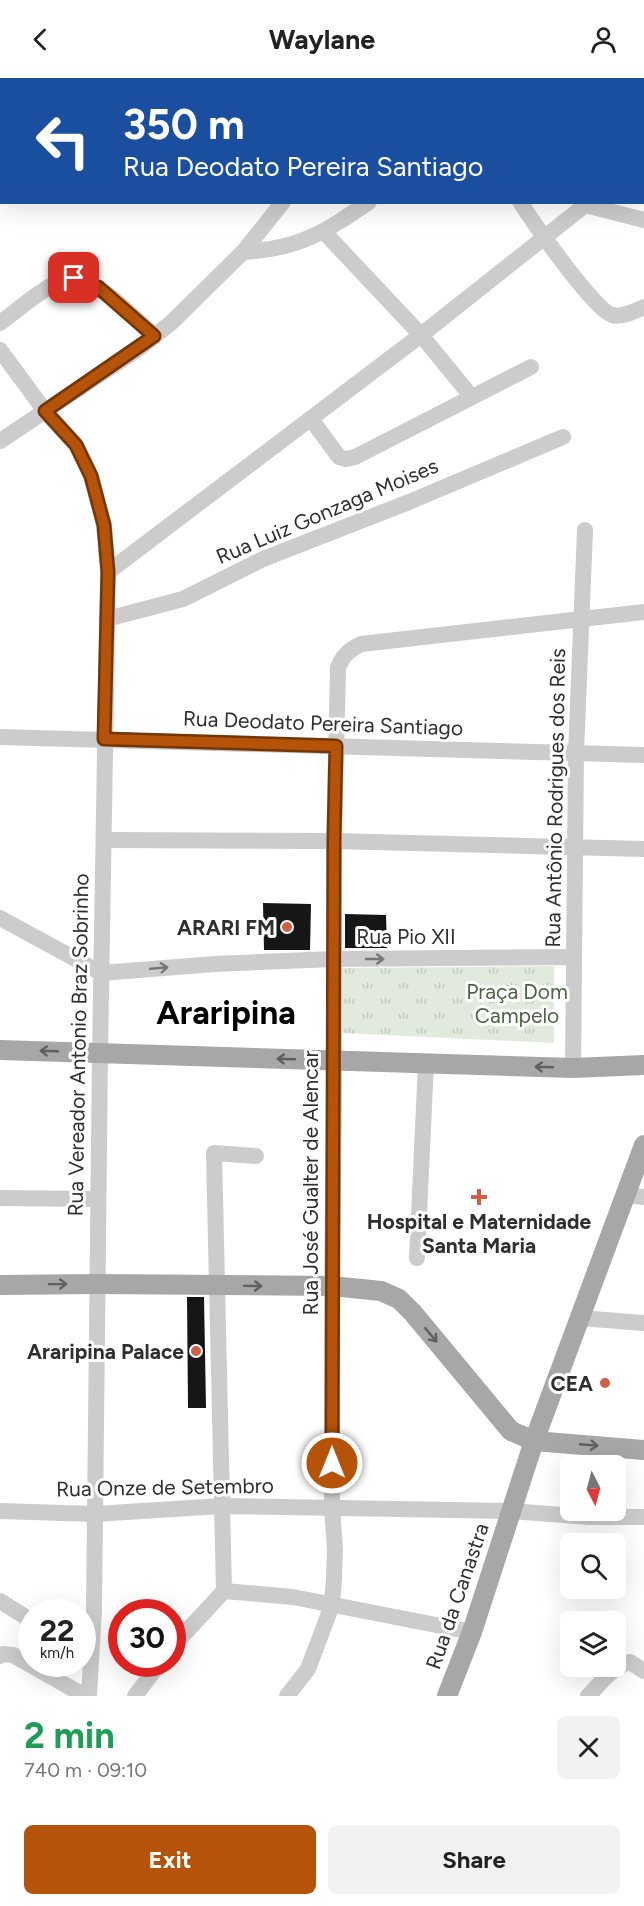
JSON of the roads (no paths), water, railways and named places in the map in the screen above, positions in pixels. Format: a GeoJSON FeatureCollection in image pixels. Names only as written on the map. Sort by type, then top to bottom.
{"type":"FeatureCollection","features":[{"type":"Feature","properties":{"kind":"main road"},"geometry":{"type":"LineString","coordinates":[[0,1050],[573,1068],[644,1065]]}},
{"type":"Feature","properties":{"kind":"main road","name":"Rua da Canastra"},"geometry":{"type":"LineString","coordinates":[[447,1696],[472,1632],[534,1441],[580,1318],[634,1196],[644,1145]]}},
{"type":"Feature","properties":{"kind":"main road"},"geometry":{"type":"LineString","coordinates":[[0,1285],[332,1286],[381,1292],[399,1299],[413,1313],[511,1431],[534,1441],[644,1450]]}},
{"type":"Feature","properties":{"kind":"street"},"geometry":{"type":"LineString","coordinates":[[0,441],[172,322],[243,252],[281,204]]}},
{"type":"Feature","properties":{"kind":"street"},"geometry":{"type":"LineString","coordinates":[[243,252],[270,251],[286,247],[324,232],[366,204]]}},
{"type":"Feature","properties":{"kind":"street"},"geometry":{"type":"LineString","coordinates":[[521,204],[543,237],[606,313],[619,316],[644,308]]}},
{"type":"Feature","properties":{"kind":"street"},"geometry":{"type":"LineString","coordinates":[[108,572],[421,335],[587,204],[644,220]]}},
{"type":"Feature","properties":{"kind":"street"},"geometry":{"type":"LineString","coordinates":[[324,232],[421,335],[471,396]]}},
{"type":"Feature","properties":{"kind":"street"},"geometry":{"type":"LineString","coordinates":[[0,323],[48,288],[64,279],[74,278],[98,287],[154,336]]}},
{"type":"Feature","properties":{"kind":"street","name":"Rua Vereador Antonio Braz Sobrinho"},"geometry":{"type":"LineString","coordinates":[[0,350],[45,411],[76,445],[91,476],[104,525],[108,572],[99,1053],[95,1514],[90,1599]]}},
{"type":"Feature","properties":{"kind":"street"},"geometry":{"type":"LineString","coordinates":[[311,419],[339,457],[346,459],[355,457],[531,367]]}},
{"type":"Feature","properties":{"kind":"street","name":"Rua Luiz Gonzaga Moises"},"geometry":{"type":"LineString","coordinates":[[107,619],[183,598],[263,559],[409,502],[562,437]]}},
{"type":"Feature","properties":{"kind":"street","name":"Rua Antônio Rodrigues dos Reis"},"geometry":{"type":"LineString","coordinates":[[573,1068],[576,753],[585,530]]}},
{"type":"Feature","properties":{"kind":"street"},"geometry":{"type":"LineString","coordinates":[[582,619],[644,612]]}},
{"type":"Feature","properties":{"kind":"street","name":"Rua José Gualter de Alencar"},"geometry":{"type":"LineString","coordinates":[[288,1696],[308,1669],[332,1605],[335,1550],[332,1507],[332,1286],[334,841],[338,668],[341,659],[350,649],[361,644],[582,619]]}},
{"type":"Feature","properties":{"kind":"street","name":"Rua Deodato Pereira Santiago"},"geometry":{"type":"LineString","coordinates":[[0,737],[644,755]]}},
{"type":"Feature","properties":{"kind":"street"},"geometry":{"type":"LineString","coordinates":[[104,840],[334,841],[644,849]]}},
{"type":"Feature","properties":{"kind":"street"},"geometry":{"type":"LineString","coordinates":[[0,918],[101,973]]}},
{"type":"Feature","properties":{"kind":"street","name":"Rua Pio XII"},"geometry":{"type":"LineString","coordinates":[[101,973],[215,964],[334,959],[574,957]]}},
{"type":"Feature","properties":{"kind":"street"},"geometry":{"type":"LineString","coordinates":[[417,1258],[426,1063]]}},
{"type":"Feature","properties":{"kind":"street"},"geometry":{"type":"LineString","coordinates":[[186,1632],[224,1590],[214,1153],[256,1156]]}},
{"type":"Feature","properties":{"kind":"street"},"geometry":{"type":"LineString","coordinates":[[0,1198],[98,1199]]}},
{"type":"Feature","properties":{"kind":"street"},"geometry":{"type":"LineString","coordinates":[[580,1318],[644,1323]]}},
{"type":"Feature","properties":{"kind":"street","name":"Rua Onze de Setembro"},"geometry":{"type":"LineString","coordinates":[[0,1511],[95,1514],[221,1506],[332,1507],[644,1517]]}},
{"type":"Feature","properties":{"kind":"street"},"geometry":{"type":"LineString","coordinates":[[224,1590],[293,1597],[472,1632]]}},
{"type":"Feature","properties":{"kind":"street"},"geometry":{"type":"LineString","coordinates":[[0,1602],[18,1613]]}},
{"type":"Feature","properties":{"kind":"street"},"geometry":{"type":"LineString","coordinates":[[0,1656],[13,1655],[87,1696]]}},
{"type":"Feature","properties":{"kind":"street"},"geometry":{"type":"LineString","coordinates":[[588,1696],[616,1668],[630,1662],[644,1671]]}},
{"type":"Feature","properties":{"kind":"street","name":"Rua Vereador Antonio Braz Sobrinho"},"geometry":{"type":"LineString","coordinates":[[87,1677],[87,1696]]}},
{"type":"Feature","properties":{"kind":"street"},"geometry":{"type":"LineString","coordinates":[[135,1696],[149,1677]]}},
{"type":"Feature","properties":{"kind":"place","name":"ARARI FM"},"geometry":{"type":"Point","coordinates":[287,927]}},
{"type":"Feature","properties":{"kind":"place","name":"Hospital e Maternidade Santa Maria"},"geometry":{"type":"Point","coordinates":[479,1197]}},
{"type":"Feature","properties":{"kind":"place","name":"Araripina Palace"},"geometry":{"type":"Point","coordinates":[196,1351]}},
{"type":"Feature","properties":{"kind":"place","name":"CEA"},"geometry":{"type":"Point","coordinates":[605,1383]}},
{"type":"Feature","properties":{"kind":"district","name":"Araripina"},"geometry":{"type":"Point","coordinates":[226,1012]}},
{"type":"Feature","properties":{"kind":"park label","name":"Praça Dom Campelo"},"geometry":{"type":"Point","coordinates":[517,1003]}}]}
